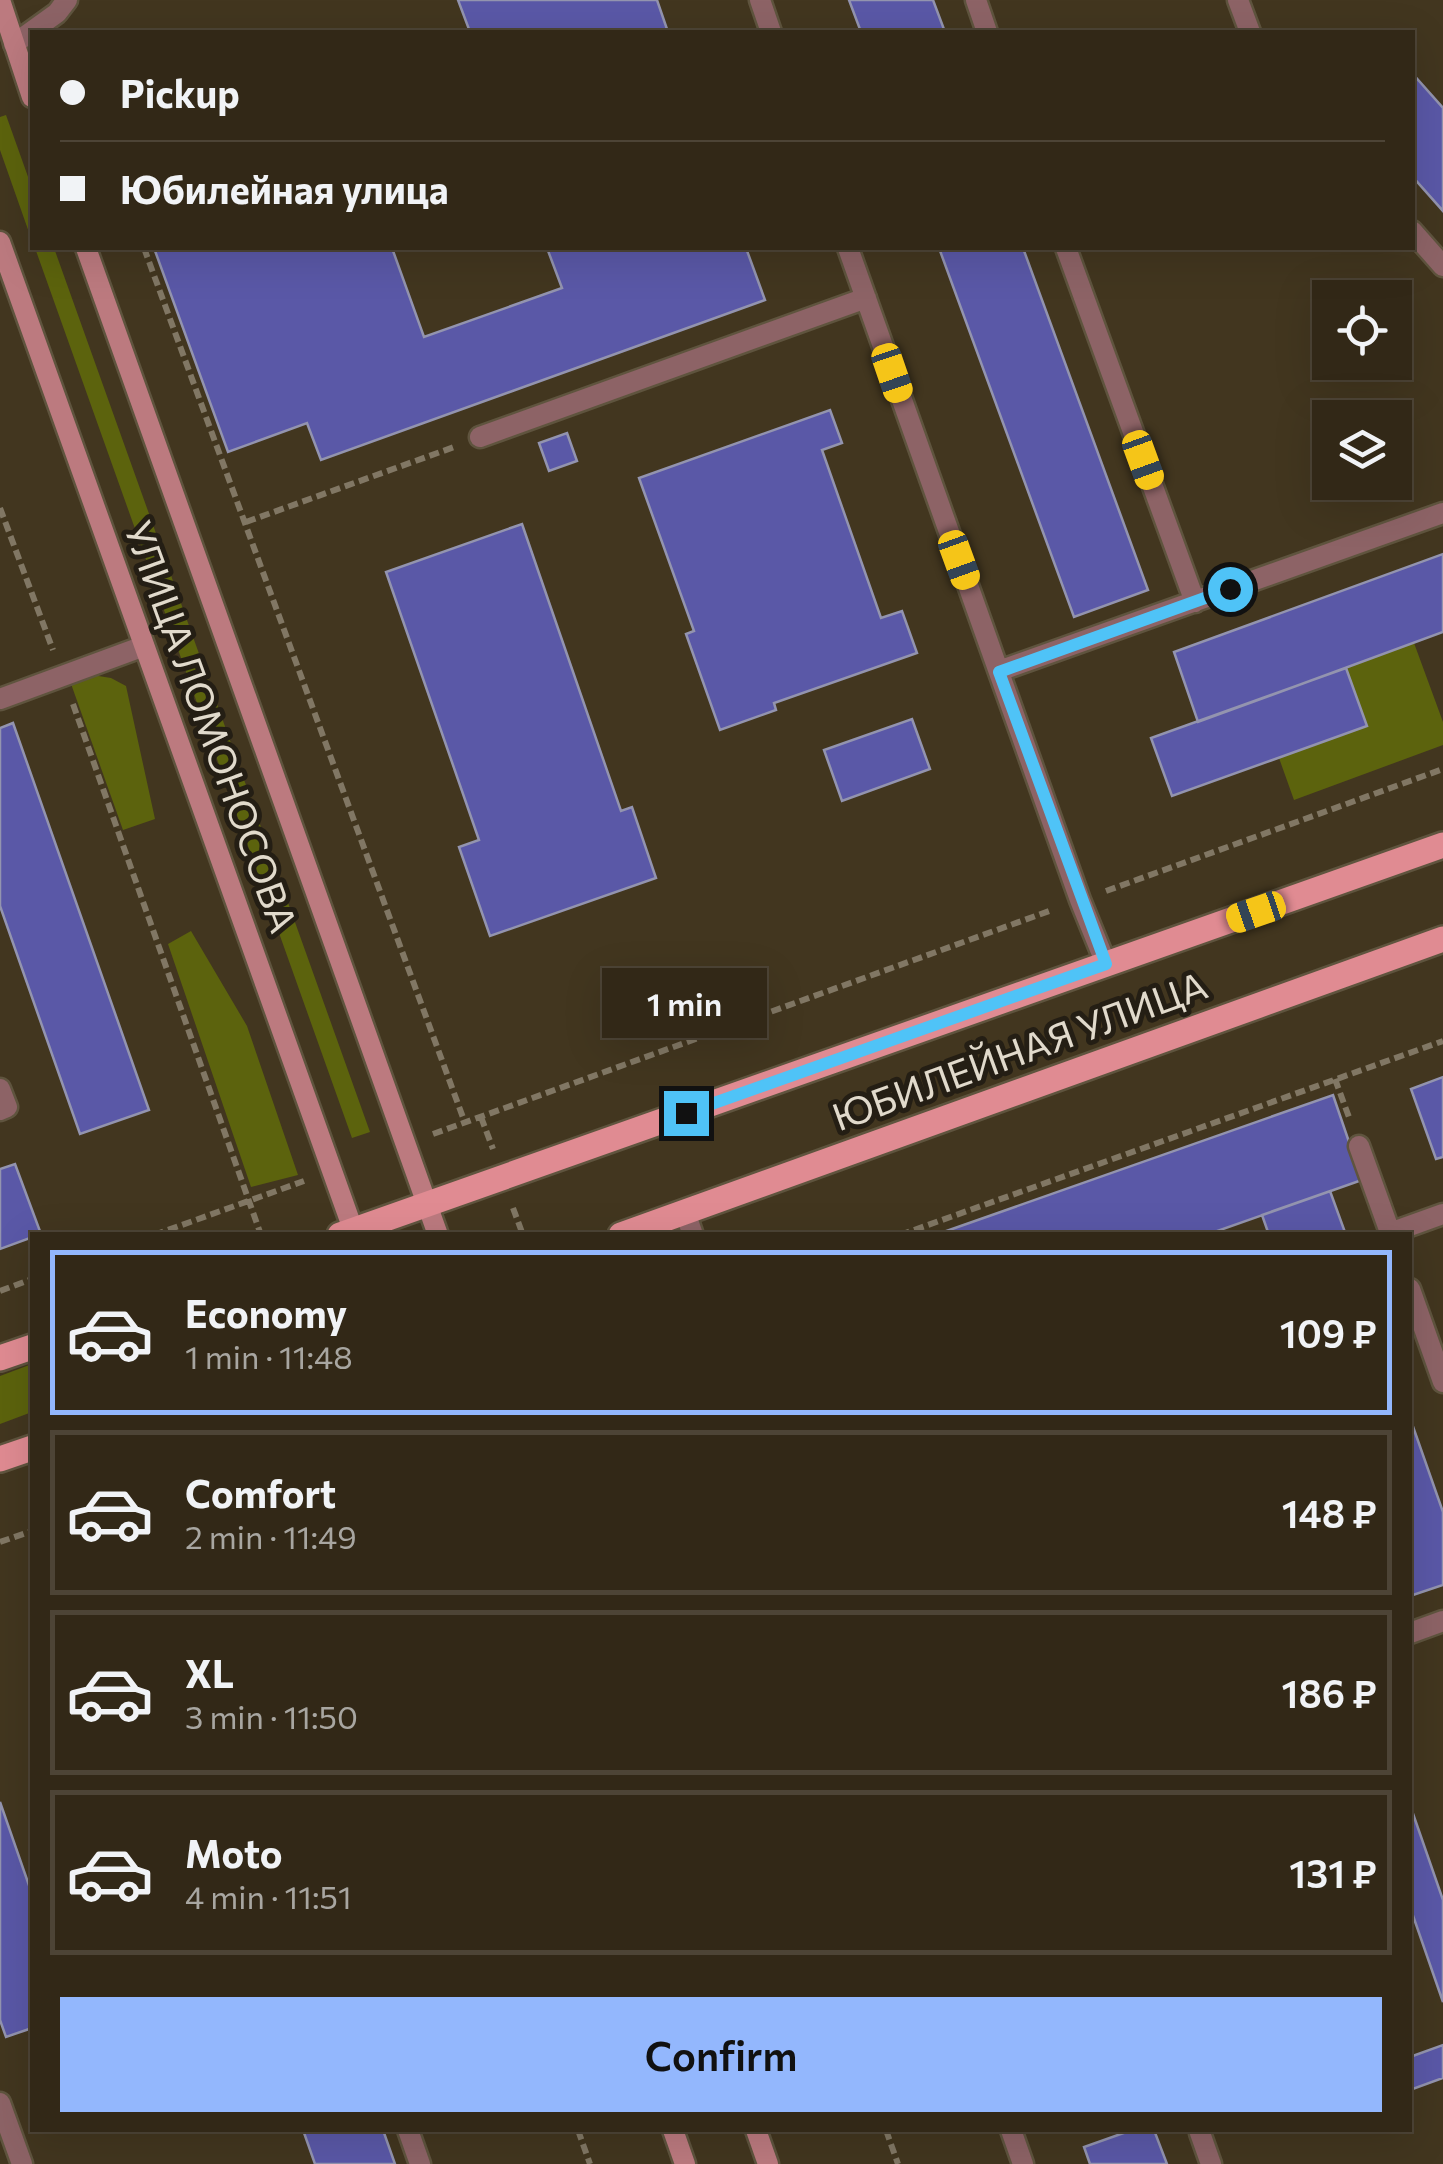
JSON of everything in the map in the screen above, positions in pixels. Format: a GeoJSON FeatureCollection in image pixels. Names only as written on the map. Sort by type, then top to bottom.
{"type":"FeatureCollection","features":[{"type":"Feature","properties":{"kind":"main road"},"geometry":{"type":"LineString","coordinates":[[0,0],[7,47],[30,92]]}},
{"type":"Feature","properties":{"kind":"main road","name":"УЛИЦА ЛОМОНОСОВА"},"geometry":{"type":"LineString","coordinates":[[0,242],[332,1171],[348,1232]]}},
{"type":"Feature","properties":{"kind":"main road","name":"УЛИЦА ЛОМОНОСОВА"},"geometry":{"type":"LineString","coordinates":[[87,250],[437,1232]]}},
{"type":"Feature","properties":{"kind":"main road","name":"ЮБИЛЕЙНАЯ УЛИЦА"},"geometry":{"type":"LineString","coordinates":[[354,1232],[1443,845]]}},
{"type":"Feature","properties":{"kind":"main road","name":"ЮБИЛЕЙНАЯ УЛИЦА"},"geometry":{"type":"LineString","coordinates":[[640,1232],[689,1224],[1443,939]]}},
{"type":"Feature","properties":{"kind":"main road"},"geometry":{"type":"LineString","coordinates":[[0,1358],[30,1347]]}},
{"type":"Feature","properties":{"kind":"main road"},"geometry":{"type":"LineString","coordinates":[[0,1460],[30,1449]]}},
{"type":"Feature","properties":{"kind":"main road"},"geometry":{"type":"LineString","coordinates":[[674,2132],[685,2164]]}},
{"type":"Feature","properties":{"kind":"main road"},"geometry":{"type":"LineString","coordinates":[[757,2132],[768,2164]]}},
{"type":"Feature","properties":{"kind":"street"},"geometry":{"type":"LineString","coordinates":[[32,30],[57,13],[67,0]]}},
{"type":"Feature","properties":{"kind":"street"},"geometry":{"type":"LineString","coordinates":[[760,0],[770,30]]}},
{"type":"Feature","properties":{"kind":"street"},"geometry":{"type":"LineString","coordinates":[[976,0],[987,30]]}},
{"type":"Feature","properties":{"kind":"street"},"geometry":{"type":"LineString","coordinates":[[1238,0],[1249,30]]}},
{"type":"Feature","properties":{"kind":"street"},"geometry":{"type":"LineString","coordinates":[[7,47],[30,31]]}},
{"type":"Feature","properties":{"kind":"street"},"geometry":{"type":"LineString","coordinates":[[1415,234],[1443,266]]}},
{"type":"Feature","properties":{"kind":"street"},"geometry":{"type":"LineString","coordinates":[[849,250],[1106,964]]}},
{"type":"Feature","properties":{"kind":"street"},"geometry":{"type":"LineString","coordinates":[[1067,250],[1195,602]]}},
{"type":"Feature","properties":{"kind":"street"},"geometry":{"type":"LineString","coordinates":[[480,438],[866,298]]}},
{"type":"Feature","properties":{"kind":"street"},"geometry":{"type":"LineString","coordinates":[[999,672],[1443,513]]}},
{"type":"Feature","properties":{"kind":"street"},"geometry":{"type":"LineString","coordinates":[[0,699],[144,646]]}},
{"type":"Feature","properties":{"kind":"street"},"geometry":{"type":"LineString","coordinates":[[0,1089],[6,1107],[0,1110]]}},
{"type":"Feature","properties":{"kind":"street"},"geometry":{"type":"LineString","coordinates":[[1359,1146],[1389,1232]]}},
{"type":"Feature","properties":{"kind":"street"},"geometry":{"type":"LineString","coordinates":[[1395,1232],[1443,1214]]}},
{"type":"Feature","properties":{"kind":"street"},"geometry":{"type":"LineString","coordinates":[[1412,1295],[1443,1382]]}},
{"type":"Feature","properties":{"kind":"street"},"geometry":{"type":"LineString","coordinates":[[1412,1631],[1443,1620]]}},
{"type":"Feature","properties":{"kind":"street"},"geometry":{"type":"LineString","coordinates":[[0,2104],[22,2164]]}},
{"type":"Feature","properties":{"kind":"street"},"geometry":{"type":"LineString","coordinates":[[409,2132],[420,2164]]}},
{"type":"Feature","properties":{"kind":"street"},"geometry":{"type":"LineString","coordinates":[[1013,2132],[1024,2164]]}},
{"type":"Feature","properties":{"kind":"street"},"geometry":{"type":"LineString","coordinates":[[1200,2132],[1211,2164]]}},
{"type":"Feature","properties":{"kind":"path"},"geometry":{"type":"LineString","coordinates":[[145,250],[465,1122]]}},
{"type":"Feature","properties":{"kind":"path"},"geometry":{"type":"LineString","coordinates":[[246,522],[480,438]]}},
{"type":"Feature","properties":{"kind":"path"},"geometry":{"type":"LineString","coordinates":[[0,508],[260,1232]]}},
{"type":"Feature","properties":{"kind":"path"},"geometry":{"type":"LineString","coordinates":[[406,1144],[1443,769]]}},
{"type":"Feature","properties":{"kind":"path"},"geometry":{"type":"LineString","coordinates":[[908,1232],[1443,1040]]}},
{"type":"Feature","properties":{"kind":"path"},"geometry":{"type":"LineString","coordinates":[[1335,1079],[1359,1146]]}},
{"type":"Feature","properties":{"kind":"path"},"geometry":{"type":"LineString","coordinates":[[162,1232],[332,1171]]}},
{"type":"Feature","properties":{"kind":"path"},"geometry":{"type":"LineString","coordinates":[[0,1291],[30,1280]]}},
{"type":"Feature","properties":{"kind":"path"},"geometry":{"type":"LineString","coordinates":[[0,1542],[30,1532]]}},
{"type":"Feature","properties":{"kind":"path"},"geometry":{"type":"LineString","coordinates":[[579,2132],[590,2164]]}},
{"type":"Feature","properties":{"kind":"path"},"geometry":{"type":"LineString","coordinates":[[887,2132],[898,2164]]}},
{"type":"Feature","properties":{"kind":"green space"},"geometry":{"type":"Polygon","coordinates":[[[6,115],[30,182],[30,235],[0,150],[0,117],[6,115]]]}},
{"type":"Feature","properties":{"kind":"green space"},"geometry":{"type":"Polygon","coordinates":[[[36,250],[55,250],[370,1132],[352,1138],[36,250]]]}},
{"type":"Feature","properties":{"kind":"green space"},"geometry":{"type":"Polygon","coordinates":[[[1414,643],[1443,722],[1443,745],[1294,800],[1279,758],[1367,726],[1346,668],[1414,643]]]}},
{"type":"Feature","properties":{"kind":"green space"},"geometry":{"type":"Polygon","coordinates":[[[86,674],[111,678],[126,686],[155,819],[123,830],[70,681],[86,674]]]}},
{"type":"Feature","properties":{"kind":"green space"},"geometry":{"type":"Polygon","coordinates":[[[191,931],[247,1026],[298,1175],[251,1187],[168,944],[191,931]]]}},
{"type":"Feature","properties":{"kind":"green space"},"geometry":{"type":"Polygon","coordinates":[[[30,1365],[30,1413],[0,1424],[0,1376],[30,1365]]]}},
{"type":"Feature","properties":{"kind":"building"},"geometry":{"type":"Polygon","coordinates":[[[458,0],[657,0],[667,30],[469,30],[458,0]]]}},
{"type":"Feature","properties":{"kind":"building"},"geometry":{"type":"Polygon","coordinates":[[[849,0],[933,0],[944,30],[860,30],[849,0]]]}},
{"type":"Feature","properties":{"kind":"building"},"geometry":{"type":"Polygon","coordinates":[[[1415,76],[1443,108],[1443,211],[1415,179],[1415,76]]]}},
{"type":"Feature","properties":{"kind":"building"},"geometry":{"type":"Polygon","coordinates":[[[155,250],[393,250],[424,337],[562,288],[548,250],[747,250],[765,300],[321,460],[307,423],[228,452],[155,250]]]}},
{"type":"Feature","properties":{"kind":"building"},"geometry":{"type":"Polygon","coordinates":[[[940,250],[1024,250],[1148,590],[1074,617],[940,250]]]}},
{"type":"Feature","properties":{"kind":"building"},"geometry":{"type":"Polygon","coordinates":[[[830,410],[842,443],[822,450],[881,618],[902,611],[917,653],[774,703],[776,710],[720,730],[686,634],[694,631],[639,478],[830,410]]]}},
{"type":"Feature","properties":{"kind":"building"},"geometry":{"type":"Polygon","coordinates":[[[567,433],[577,461],[549,471],[539,443],[567,433]]]}},
{"type":"Feature","properties":{"kind":"building"},"geometry":{"type":"Polygon","coordinates":[[[522,524],[621,811],[632,807],[656,878],[490,936],[459,847],[479,840],[386,572],[522,524]]]}},
{"type":"Feature","properties":{"kind":"building"},"geometry":{"type":"Polygon","coordinates":[[[1443,554],[1443,632],[1198,722],[1174,652],[1443,554]]]}},
{"type":"Feature","properties":{"kind":"building"},"geometry":{"type":"Polygon","coordinates":[[[1346,668],[1367,726],[1172,796],[1151,738],[1346,668]]]}},
{"type":"Feature","properties":{"kind":"building"},"geometry":{"type":"Polygon","coordinates":[[[912,719],[930,769],[842,801],[824,750],[912,719]]]}},
{"type":"Feature","properties":{"kind":"building"},"geometry":{"type":"Polygon","coordinates":[[[13,723],[149,1110],[80,1134],[0,906],[0,728],[13,723]]]}},
{"type":"Feature","properties":{"kind":"building"},"geometry":{"type":"Polygon","coordinates":[[[1443,1077],[1443,1157],[1436,1159],[1411,1089],[1443,1077]]]}},
{"type":"Feature","properties":{"kind":"building"},"geometry":{"type":"Polygon","coordinates":[[[1333,1095],[1362,1180],[1215,1232],[944,1232],[1333,1095]]]}},
{"type":"Feature","properties":{"kind":"building"},"geometry":{"type":"Polygon","coordinates":[[[15,1164],[40,1232],[30,1232],[30,1238],[0,1249],[0,1169],[15,1164]]]}},
{"type":"Feature","properties":{"kind":"building"},"geometry":{"type":"Polygon","coordinates":[[[1330,1191],[1345,1232],[1268,1232],[1262,1215],[1330,1191]]]}},
{"type":"Feature","properties":{"kind":"building"},"geometry":{"type":"Polygon","coordinates":[[[1412,1424],[1443,1512],[1443,1585],[1412,1595],[1412,1424]]]}},
{"type":"Feature","properties":{"kind":"building"},"geometry":{"type":"Polygon","coordinates":[[[0,1802],[30,1888],[30,2029],[6,2037],[0,2020],[0,1802]]]}},
{"type":"Feature","properties":{"kind":"building"},"geometry":{"type":"Polygon","coordinates":[[[1412,1811],[1443,1900],[1443,2002],[1412,1913],[1412,1811]]]}},
{"type":"Feature","properties":{"kind":"building"},"geometry":{"type":"Polygon","coordinates":[[[1443,2045],[1443,2078],[1412,2089],[1412,2056],[1443,2045]]]}},
{"type":"Feature","properties":{"kind":"building"},"geometry":{"type":"Polygon","coordinates":[[[304,2132],[384,2132],[395,2164],[315,2164],[304,2132]]]}},
{"type":"Feature","properties":{"kind":"building"},"geometry":{"type":"Polygon","coordinates":[[[1126,2132],[1155,2132],[1167,2164],[1090,2164],[1084,2147],[1126,2132]]]}},
{"type":"Feature","properties":{"kind":"route"},"geometry":{"type":"LineString","coordinates":[[686,1113],[1106,964],[999,672],[1230,589]]}}]}
